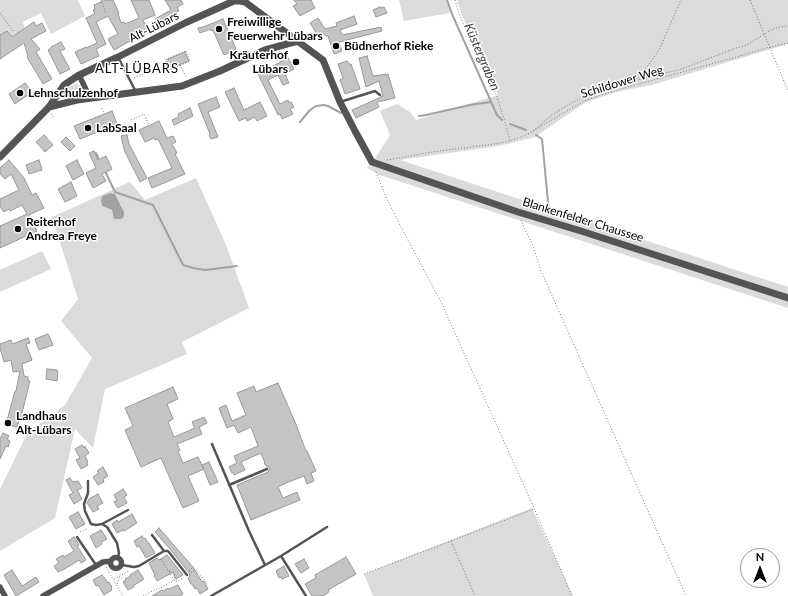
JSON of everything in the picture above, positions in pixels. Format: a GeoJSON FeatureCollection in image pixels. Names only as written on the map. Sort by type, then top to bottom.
{"type":"FeatureCollection","features":[{"type":"Feature","properties":{"kind":"street","name":"Alt-Lübars"},"geometry":{"type":"LineString","coordinates":[[0,157],[49,107],[64,85],[80,75],[179,27],[234,1],[240,1],[245,2],[323,60],[340,102],[372,162]]}},
{"type":"Feature","properties":{"kind":"street","name":"Alt-Lübars"},"geometry":{"type":"LineString","coordinates":[[49,107],[65,102],[90,98],[182,86],[220,71],[264,50],[298,41]]}},
{"type":"Feature","properties":{"kind":"street"},"geometry":{"type":"LineString","coordinates":[[80,75],[90,98]]}},
{"type":"Feature","properties":{"kind":"street","name":"Blankenfelder Chaussee"},"geometry":{"type":"LineString","coordinates":[[372,162],[518,212],[788,298]]}},
{"type":"Feature","properties":{"kind":"street"},"geometry":{"type":"LineString","coordinates":[[43,596],[96,565],[111,561],[113,558],[118,557],[122,561],[122,565],[119,568],[112,567],[111,561]]}},
{"type":"Feature","properties":{"kind":"street"},"geometry":{"type":"LineString","coordinates":[[0,587],[5,596]]}},
{"type":"Feature","properties":{"kind":"lane"},"geometry":{"type":"LineString","coordinates":[[118,57],[136,92]]}},
{"type":"Feature","properties":{"kind":"lane"},"geometry":{"type":"LineString","coordinates":[[340,102],[374,91],[380,95]]}},
{"type":"Feature","properties":{"kind":"lane"},"geometry":{"type":"LineString","coordinates":[[212,444],[249,532],[265,565]]}},
{"type":"Feature","properties":{"kind":"lane"},"geometry":{"type":"LineString","coordinates":[[229,485],[267,469]]}},
{"type":"Feature","properties":{"kind":"lane"},"geometry":{"type":"LineString","coordinates":[[88,480],[88,493],[84,506],[91,524],[102,524],[128,510]]}},
{"type":"Feature","properties":{"kind":"lane"},"geometry":{"type":"LineString","coordinates":[[102,524],[107,527],[117,543],[119,553],[118,557]]}},
{"type":"Feature","properties":{"kind":"lane"},"geometry":{"type":"LineString","coordinates":[[211,596],[281,556],[327,527]]}},
{"type":"Feature","properties":{"kind":"lane"},"geometry":{"type":"LineString","coordinates":[[152,535],[164,550],[168,551],[187,575]]}},
{"type":"Feature","properties":{"kind":"lane"},"geometry":{"type":"LineString","coordinates":[[77,536],[96,565]]}},
{"type":"Feature","properties":{"kind":"lane"},"geometry":{"type":"LineString","coordinates":[[122,565],[134,567],[139,566],[164,550]]}},
{"type":"Feature","properties":{"kind":"lane"},"geometry":{"type":"LineString","coordinates":[[281,556],[306,596]]}},
{"type":"Feature","properties":{"kind":"path"},"geometry":{"type":"LineString","coordinates":[[101,0],[106,14]]}},
{"type":"Feature","properties":{"kind":"path"},"geometry":{"type":"LineString","coordinates":[[455,0],[460,16],[497,97],[510,141]]}},
{"type":"Feature","properties":{"kind":"path"},"geometry":{"type":"LineString","coordinates":[[631,86],[659,50],[681,0]]}},
{"type":"Feature","properties":{"kind":"path"},"geometry":{"type":"LineString","coordinates":[[750,0],[788,91]]}},
{"type":"Feature","properties":{"kind":"path"},"geometry":{"type":"LineString","coordinates":[[0,13],[12,31]]}},
{"type":"Feature","properties":{"kind":"path"},"geometry":{"type":"LineString","coordinates":[[528,134],[552,115],[588,94],[606,88],[682,70],[747,45],[771,30],[788,26]]}},
{"type":"Feature","properties":{"kind":"path","name":"Schildower Weg"},"geometry":{"type":"LineString","coordinates":[[387,159],[510,141],[528,134],[584,101],[631,86],[788,43]]}},
{"type":"Feature","properties":{"kind":"path"},"geometry":{"type":"LineString","coordinates":[[186,51],[190,61],[170,70],[170,68],[165,70],[164,66],[162,62],[167,61],[166,59],[186,51]]}},
{"type":"Feature","properties":{"kind":"path"},"geometry":{"type":"LineString","coordinates":[[180,65],[186,77]]}},
{"type":"Feature","properties":{"kind":"path"},"geometry":{"type":"LineString","coordinates":[[130,80],[164,66]]}},
{"type":"Feature","properties":{"kind":"path"},"geometry":{"type":"LineString","coordinates":[[102,108],[104,114]]}},
{"type":"Feature","properties":{"kind":"path"},"geometry":{"type":"LineString","coordinates":[[131,120],[144,114],[149,125]]}},
{"type":"Feature","properties":{"kind":"path"},"geometry":{"type":"LineString","coordinates":[[372,162],[386,197],[441,302],[572,596]]}},
{"type":"Feature","properties":{"kind":"path"},"geometry":{"type":"LineString","coordinates":[[518,212],[542,271],[686,596]]}},
{"type":"Feature","properties":{"kind":"path"},"geometry":{"type":"LineString","coordinates":[[364,574],[534,508]]}},
{"type":"Feature","properties":{"kind":"path"},"geometry":{"type":"LineString","coordinates":[[77,536],[94,524]]}},
{"type":"Feature","properties":{"kind":"path"},"geometry":{"type":"LineString","coordinates":[[451,541],[475,596]]}},
{"type":"Feature","properties":{"kind":"path"},"geometry":{"type":"LineString","coordinates":[[103,562],[123,596]]}},
{"type":"Feature","properties":{"kind":"path"},"geometry":{"type":"LineString","coordinates":[[113,580],[139,566]]}},
{"type":"Feature","properties":{"kind":"path"},"geometry":{"type":"LineString","coordinates":[[188,571],[192,568],[195,571]]}},
{"type":"Feature","properties":{"kind":"path"},"geometry":{"type":"LineString","coordinates":[[168,572],[170,570],[177,581]]}},
{"type":"Feature","properties":{"kind":"path"},"geometry":{"type":"LineString","coordinates":[[143,596],[174,580],[170,574]]}},
{"type":"Feature","properties":{"kind":"path"},"geometry":{"type":"LineString","coordinates":[[117,585],[120,576]]}},
{"type":"Feature","properties":{"kind":"shaded area"},"geometry":{"type":"Polygon","coordinates":[[[0,0],[78,0],[85,16],[51,34],[41,13],[23,22],[25,29],[12,37],[7,31],[0,35],[0,0]]]}},
{"type":"Feature","properties":{"kind":"shaded area"},"geometry":{"type":"Polygon","coordinates":[[[399,0],[447,0],[450,13],[404,21],[399,0]]]}},
{"type":"Feature","properties":{"kind":"shaded area"},"geometry":{"type":"Polygon","coordinates":[[[457,0],[788,0],[788,44],[652,85],[620,91],[586,102],[535,137],[499,146],[400,160],[788,287],[788,308],[380,175],[367,168],[390,135],[380,111],[397,104],[410,112],[416,120],[498,95],[462,15],[457,0]]]}},
{"type":"Feature","properties":{"kind":"shaded area"},"geometry":{"type":"Polygon","coordinates":[[[75,84],[78,84],[82,88],[82,93],[80,96],[64,97],[62,92],[75,84]]]}},
{"type":"Feature","properties":{"kind":"shaded area"},"geometry":{"type":"Polygon","coordinates":[[[196,178],[226,245],[249,308],[182,342],[187,354],[105,389],[93,448],[75,429],[55,518],[0,551],[0,489],[28,432],[65,405],[92,358],[61,321],[78,299],[52,217],[130,182],[145,200],[196,178]],[[111,193],[102,196],[101,201],[102,206],[112,210],[113,216],[122,207],[115,194],[111,193]]]}},
{"type":"Feature","properties":{"kind":"shaded area"},"geometry":{"type":"Polygon","coordinates":[[[111,193],[115,194],[124,212],[123,218],[114,219],[112,210],[102,206],[102,196],[111,193]]]}},
{"type":"Feature","properties":{"kind":"shaded area"},"geometry":{"type":"Polygon","coordinates":[[[42,251],[51,269],[0,292],[0,270],[42,251]]]}},
{"type":"Feature","properties":{"kind":"shaded area"},"geometry":{"type":"Polygon","coordinates":[[[532,508],[573,596],[373,596],[364,574],[532,508]]]}},
{"type":"Feature","properties":{"kind":"building"},"geometry":{"type":"Polygon","coordinates":[[[105,0],[113,0],[119,13],[121,23],[124,22],[125,24],[139,18],[131,0],[149,0],[155,15],[143,20],[148,31],[114,50],[108,39],[118,34],[108,16],[96,22],[106,44],[96,49],[99,56],[81,64],[75,52],[97,43],[86,18],[95,14],[93,10],[95,9],[94,5],[105,0]]]}},
{"type":"Feature","properties":{"kind":"building"},"geometry":{"type":"Polygon","coordinates":[[[165,0],[181,0],[183,4],[177,7],[179,11],[176,13],[177,15],[159,26],[155,19],[171,10],[165,0]]]}},
{"type":"Feature","properties":{"kind":"building"},"geometry":{"type":"Polygon","coordinates":[[[294,0],[311,0],[315,8],[300,16],[293,6],[297,4],[294,0]]]}},
{"type":"Feature","properties":{"kind":"building"},"geometry":{"type":"Polygon","coordinates":[[[384,7],[387,13],[376,17],[373,10],[384,7]]]}},
{"type":"Feature","properties":{"kind":"building"},"geometry":{"type":"Polygon","coordinates":[[[354,16],[357,24],[340,30],[342,35],[381,27],[382,31],[339,42],[342,51],[334,54],[328,36],[324,34],[319,37],[310,23],[318,18],[325,29],[337,26],[336,23],[354,16]]]}},
{"type":"Feature","properties":{"kind":"building"},"geometry":{"type":"Polygon","coordinates":[[[223,19],[236,49],[224,55],[213,30],[211,31],[211,29],[200,33],[198,29],[223,19]]]}},
{"type":"Feature","properties":{"kind":"building"},"geometry":{"type":"Polygon","coordinates":[[[34,22],[36,26],[42,23],[46,31],[31,39],[40,49],[36,52],[52,79],[43,84],[27,57],[24,43],[0,59],[0,35],[7,31],[12,37],[34,22]]]}},
{"type":"Feature","properties":{"kind":"building"},"geometry":{"type":"Polygon","coordinates":[[[61,42],[65,49],[60,51],[70,69],[60,74],[48,50],[61,42]]]}},
{"type":"Feature","properties":{"kind":"building"},"geometry":{"type":"Polygon","coordinates":[[[185,52],[189,61],[171,68],[171,66],[166,68],[164,63],[168,61],[168,59],[185,52]]]}},
{"type":"Feature","properties":{"kind":"building"},"geometry":{"type":"Polygon","coordinates":[[[367,56],[373,76],[388,74],[395,98],[377,102],[379,107],[356,118],[352,110],[383,96],[379,81],[366,87],[359,58],[367,56]]]}},
{"type":"Feature","properties":{"kind":"building"},"geometry":{"type":"Polygon","coordinates":[[[288,58],[294,69],[285,74],[289,83],[283,85],[278,75],[268,80],[280,104],[288,100],[294,107],[290,109],[293,114],[282,119],[280,114],[278,115],[258,74],[288,58]]]}},
{"type":"Feature","properties":{"kind":"building"},"geometry":{"type":"Polygon","coordinates":[[[347,61],[351,64],[360,89],[345,94],[340,80],[343,78],[338,64],[347,61]]]}},
{"type":"Feature","properties":{"kind":"building","name":"Lehnschulzenhof"},"geometry":{"type":"Polygon","coordinates":[[[25,83],[32,92],[15,104],[9,94],[25,83]]]}},
{"type":"Feature","properties":{"kind":"building"},"geometry":{"type":"Polygon","coordinates":[[[234,88],[244,110],[260,102],[267,116],[257,121],[255,117],[247,121],[246,118],[239,121],[225,92],[234,88]]]}},
{"type":"Feature","properties":{"kind":"building"},"geometry":{"type":"Polygon","coordinates":[[[216,97],[220,107],[208,112],[218,137],[211,139],[198,104],[216,97]]]}},
{"type":"Feature","properties":{"kind":"building"},"geometry":{"type":"Polygon","coordinates":[[[190,108],[193,116],[174,125],[172,120],[179,117],[178,114],[190,108]]]}},
{"type":"Feature","properties":{"kind":"building"},"geometry":{"type":"Polygon","coordinates":[[[112,111],[117,124],[80,139],[74,126],[112,111]]]}},
{"type":"Feature","properties":{"kind":"building"},"geometry":{"type":"Polygon","coordinates":[[[159,121],[167,138],[173,136],[176,142],[172,144],[177,153],[175,154],[185,174],[152,188],[148,178],[172,168],[158,139],[155,140],[154,138],[145,142],[139,130],[159,121]]]}},
{"type":"Feature","properties":{"kind":"building"},"geometry":{"type":"Polygon","coordinates":[[[44,135],[53,145],[45,152],[36,142],[44,135]]]}},
{"type":"Feature","properties":{"kind":"building"},"geometry":{"type":"Polygon","coordinates":[[[127,135],[129,144],[147,178],[140,182],[123,145],[121,136],[127,135]]]}},
{"type":"Feature","properties":{"kind":"building"},"geometry":{"type":"Polygon","coordinates":[[[66,137],[75,146],[70,151],[61,142],[66,137]]]}},
{"type":"Feature","properties":{"kind":"building"},"geometry":{"type":"Polygon","coordinates":[[[94,151],[98,160],[106,156],[112,169],[102,174],[106,181],[93,188],[86,173],[96,168],[89,153],[94,151]]]}},
{"type":"Feature","properties":{"kind":"building"},"geometry":{"type":"Polygon","coordinates":[[[9,160],[24,178],[32,195],[36,193],[44,208],[29,215],[37,231],[0,248],[0,226],[27,214],[22,205],[10,211],[9,209],[4,212],[0,207],[0,199],[19,190],[11,174],[5,179],[0,174],[0,168],[9,160]]]}},
{"type":"Feature","properties":{"kind":"building"},"geometry":{"type":"Polygon","coordinates":[[[39,160],[42,170],[29,174],[26,165],[39,160]]]}},
{"type":"Feature","properties":{"kind":"building"},"geometry":{"type":"Polygon","coordinates":[[[77,160],[84,174],[73,180],[66,166],[77,160]]]}},
{"type":"Feature","properties":{"kind":"building"},"geometry":{"type":"Polygon","coordinates":[[[71,182],[77,196],[65,202],[58,189],[71,182]]]}},
{"type":"Feature","properties":{"kind":"building"},"geometry":{"type":"Polygon","coordinates":[[[48,334],[53,345],[39,350],[35,339],[48,334]]]}},
{"type":"Feature","properties":{"kind":"building"},"geometry":{"type":"Polygon","coordinates":[[[28,338],[30,343],[26,344],[32,360],[22,364],[24,376],[28,377],[28,381],[30,381],[17,427],[6,424],[16,391],[20,371],[13,372],[11,360],[4,362],[0,344],[11,340],[12,344],[28,338]]]}},
{"type":"Feature","properties":{"kind":"building"},"geometry":{"type":"Polygon","coordinates":[[[47,369],[58,371],[57,381],[46,379],[47,369]]]}},
{"type":"Feature","properties":{"kind":"building"},"geometry":{"type":"Polygon","coordinates":[[[278,383],[306,451],[316,471],[311,473],[314,481],[307,484],[304,476],[278,487],[283,498],[297,492],[300,500],[251,520],[237,485],[268,472],[270,468],[264,463],[261,453],[241,462],[245,470],[234,475],[233,472],[232,473],[229,467],[237,463],[234,456],[258,446],[251,427],[238,433],[234,425],[227,428],[219,408],[226,405],[232,421],[246,415],[237,393],[254,386],[256,392],[278,383]]]}},
{"type":"Feature","properties":{"kind":"building"},"geometry":{"type":"Polygon","coordinates":[[[173,387],[178,399],[167,404],[173,419],[168,422],[174,437],[195,428],[192,422],[204,417],[207,423],[199,427],[202,434],[177,444],[183,463],[198,457],[204,469],[188,476],[199,501],[183,508],[161,458],[141,467],[125,430],[133,426],[125,408],[173,387]]]}},
{"type":"Feature","properties":{"kind":"building"},"geometry":{"type":"Polygon","coordinates":[[[3,433],[9,436],[7,439],[10,441],[0,459],[0,439],[3,433]]]}},
{"type":"Feature","properties":{"kind":"building"},"geometry":{"type":"Polygon","coordinates":[[[82,445],[84,448],[85,446],[89,453],[85,456],[88,465],[81,469],[76,460],[80,458],[75,449],[82,445]]]}},
{"type":"Feature","properties":{"kind":"building"},"geometry":{"type":"Polygon","coordinates":[[[209,462],[218,482],[210,485],[202,465],[209,462]]]}},
{"type":"Feature","properties":{"kind":"building"},"geometry":{"type":"Polygon","coordinates":[[[103,467],[108,476],[103,479],[104,482],[98,485],[93,477],[99,473],[97,471],[103,467]]]}},
{"type":"Feature","properties":{"kind":"building"},"geometry":{"type":"Polygon","coordinates":[[[70,478],[73,482],[78,481],[82,488],[77,490],[82,499],[74,504],[69,495],[73,493],[66,480],[70,478]]]}},
{"type":"Feature","properties":{"kind":"building"},"geometry":{"type":"Polygon","coordinates":[[[123,489],[127,495],[124,497],[127,503],[118,508],[114,502],[117,501],[114,495],[123,489]]]}},
{"type":"Feature","properties":{"kind":"building"},"geometry":{"type":"Polygon","coordinates":[[[98,494],[103,503],[97,506],[99,509],[93,512],[87,503],[89,499],[98,494]]]}},
{"type":"Feature","properties":{"kind":"building"},"geometry":{"type":"Polygon","coordinates":[[[78,512],[85,524],[76,529],[69,517],[78,512]]]}},
{"type":"Feature","properties":{"kind":"building"},"geometry":{"type":"Polygon","coordinates":[[[132,514],[137,523],[124,531],[123,530],[117,533],[112,524],[117,520],[118,522],[132,514]]]}},
{"type":"Feature","properties":{"kind":"building"},"geometry":{"type":"Polygon","coordinates":[[[159,528],[193,567],[202,582],[204,581],[208,589],[200,594],[197,588],[195,589],[188,578],[190,576],[189,573],[155,532],[159,528]]]}},
{"type":"Feature","properties":{"kind":"building"},"geometry":{"type":"Polygon","coordinates":[[[101,530],[107,539],[101,542],[102,544],[96,548],[90,536],[101,530]]]}},
{"type":"Feature","properties":{"kind":"building"},"geometry":{"type":"Polygon","coordinates":[[[142,536],[149,543],[155,553],[146,558],[139,546],[137,547],[134,541],[142,536]]]}},
{"type":"Feature","properties":{"kind":"building"},"geometry":{"type":"Polygon","coordinates":[[[74,537],[79,545],[77,546],[86,560],[81,563],[79,560],[58,572],[54,566],[59,563],[56,559],[63,555],[64,557],[74,551],[68,541],[74,537]]]}},
{"type":"Feature","properties":{"kind":"building"},"geometry":{"type":"Polygon","coordinates":[[[167,555],[183,575],[176,579],[173,572],[157,581],[149,563],[157,558],[159,560],[167,555]]]}},
{"type":"Feature","properties":{"kind":"building"},"geometry":{"type":"Polygon","coordinates":[[[346,557],[356,574],[328,590],[329,592],[323,596],[312,596],[305,584],[316,578],[315,575],[346,557]]]}},
{"type":"Feature","properties":{"kind":"building"},"geometry":{"type":"Polygon","coordinates":[[[304,559],[309,568],[301,573],[295,564],[304,559]]]}},
{"type":"Feature","properties":{"kind":"building"},"geometry":{"type":"Polygon","coordinates":[[[284,566],[289,576],[282,579],[281,577],[279,578],[276,571],[284,566]]]}},
{"type":"Feature","properties":{"kind":"building"},"geometry":{"type":"Polygon","coordinates":[[[12,570],[22,586],[36,577],[39,582],[16,596],[4,575],[12,570]]]}},
{"type":"Feature","properties":{"kind":"building"},"geometry":{"type":"Polygon","coordinates":[[[138,570],[144,579],[128,590],[123,582],[138,570]]]}},
{"type":"Feature","properties":{"kind":"building"},"geometry":{"type":"Polygon","coordinates":[[[102,575],[112,587],[112,590],[104,595],[93,580],[102,575]]]}},
{"type":"Feature","properties":{"kind":"building"},"geometry":{"type":"Polygon","coordinates":[[[178,585],[183,594],[180,596],[152,596],[162,590],[163,591],[178,585]]]}},
{"type":"Feature","properties":{"kind":"waterway","name":"Küstergraben"},"geometry":{"type":"LineString","coordinates":[[447,0],[497,115],[502,120]]}},
{"type":"Feature","properties":{"kind":"waterway"},"geometry":{"type":"LineString","coordinates":[[419,116],[491,102]]}},
{"type":"Feature","properties":{"kind":"waterway"},"geometry":{"type":"LineString","coordinates":[[300,122],[310,110],[316,106],[328,106],[341,113]]}},
{"type":"Feature","properties":{"kind":"waterway","name":"Küstergraben"},"geometry":{"type":"LineString","coordinates":[[510,124],[526,130]]}},
{"type":"Feature","properties":{"kind":"waterway","name":"Küstergraben"},"geometry":{"type":"LineString","coordinates":[[536,135],[542,139],[549,212]]}},
{"type":"Feature","properties":{"kind":"waterway"},"geometry":{"type":"LineString","coordinates":[[96,153],[100,162]]}},
{"type":"Feature","properties":{"kind":"waterway"},"geometry":{"type":"LineString","coordinates":[[105,171],[115,192],[153,205],[183,265],[205,270],[237,266]]}},
{"type":"Feature","properties":{"kind":"place","name":"Freiwillige Feuerwehr Lübars"},"geometry":{"type":"Point","coordinates":[219,29]}},
{"type":"Feature","properties":{"kind":"place","name":"Büdnerhof Rieke"},"geometry":{"type":"Point","coordinates":[336,46]}},
{"type":"Feature","properties":{"kind":"place","name":"Kräuterhof Lübars"},"geometry":{"type":"Point","coordinates":[296,62]}},
{"type":"Feature","properties":{"kind":"place","name":"Lehnschulzenhof"},"geometry":{"type":"Point","coordinates":[20,93]}},
{"type":"Feature","properties":{"kind":"place","name":"LabSaal"},"geometry":{"type":"Point","coordinates":[88,128]}},
{"type":"Feature","properties":{"kind":"place","name":"Reiterhof Andrea Freye"},"geometry":{"type":"Point","coordinates":[18,229]}},
{"type":"Feature","properties":{"kind":"place","name":"Landhaus Alt-Lübars"},"geometry":{"type":"Point","coordinates":[8,423]}},
{"type":"Feature","properties":{"kind":"district","name":"ALT-LÜBARS"},"geometry":{"type":"Point","coordinates":[137,69]}}]}
